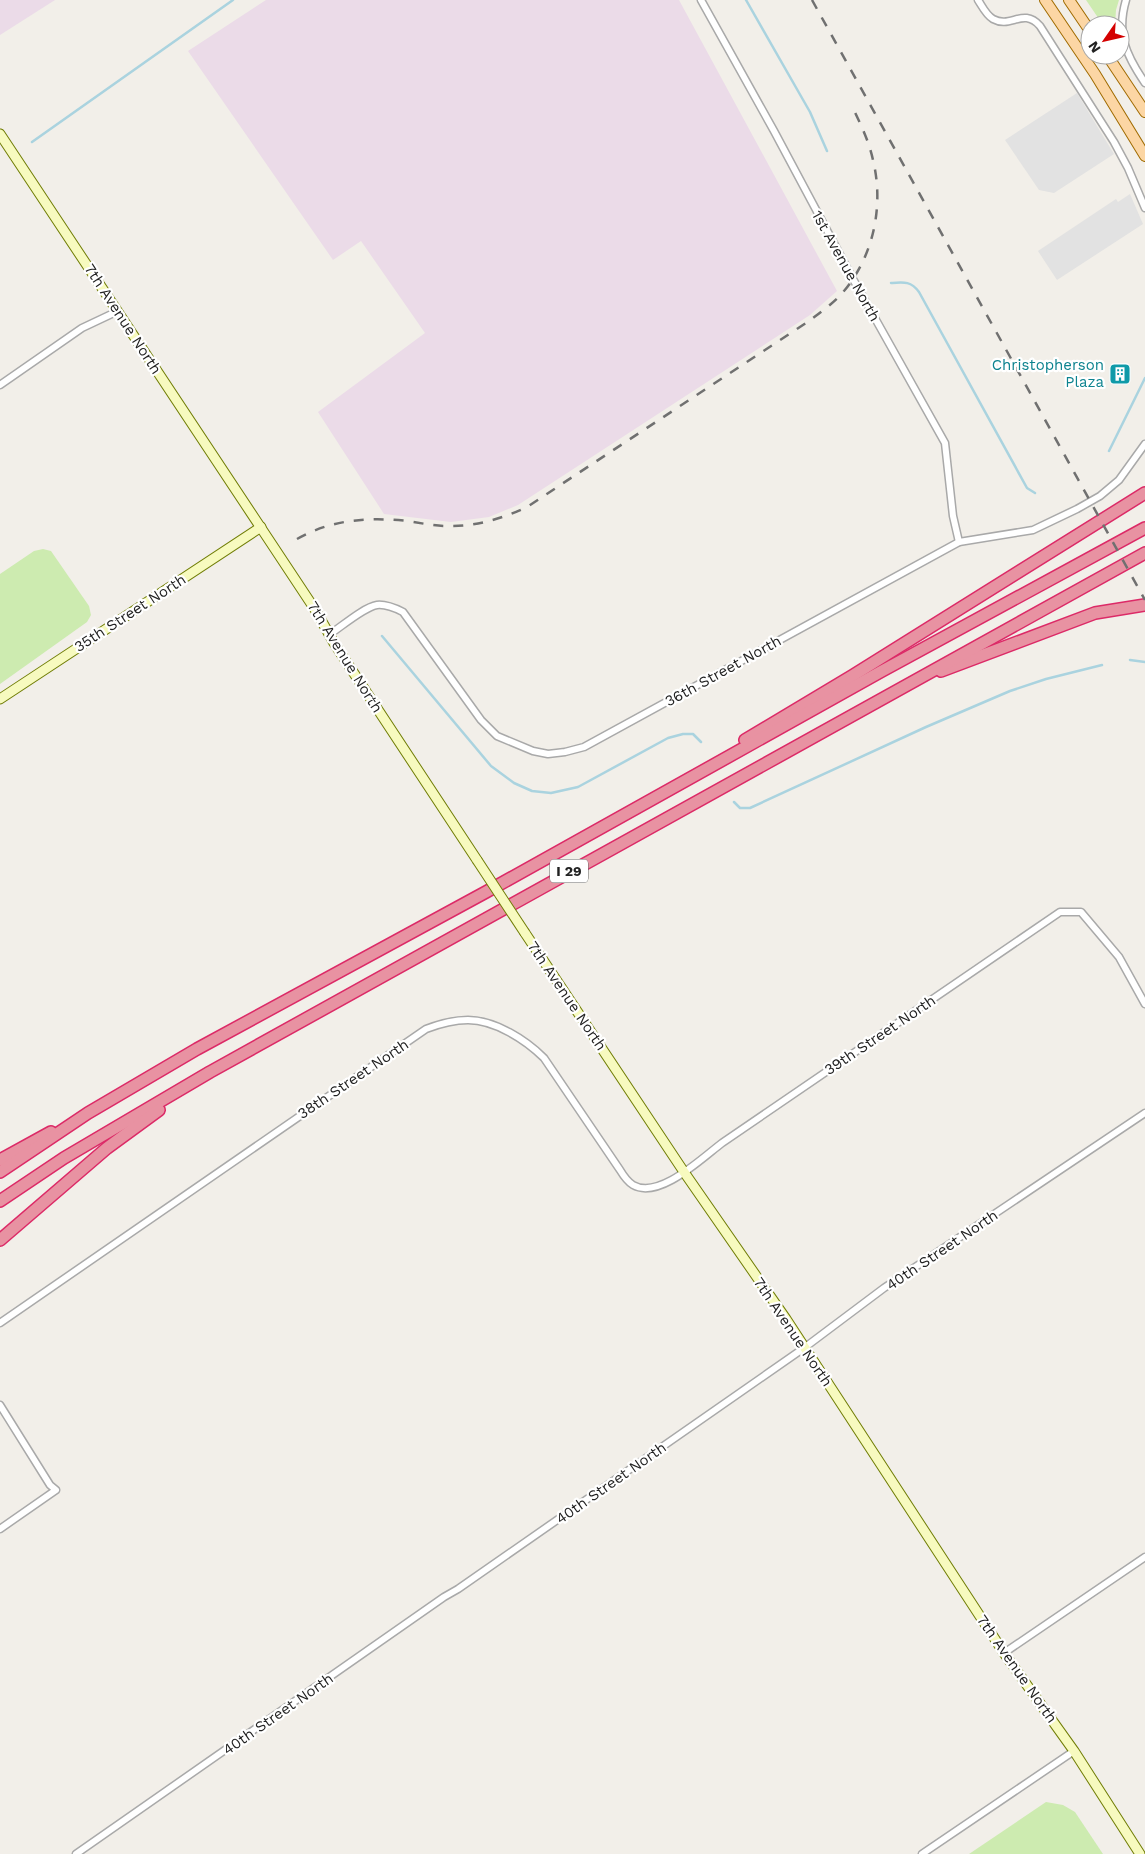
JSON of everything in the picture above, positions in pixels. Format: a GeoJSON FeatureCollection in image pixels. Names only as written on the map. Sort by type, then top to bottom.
{"type":"FeatureCollection","features":[{"type":"Feature","properties":{"kind":"highway"},"geometry":{"type":"LineString","coordinates":[[687,780],[758,732],[852,676],[1145,492]]}},
{"type":"Feature","properties":{"kind":"highway","name":"I 29"},"geometry":{"type":"LineString","coordinates":[[0,1172],[88,1113],[197,1049],[1145,528]]}},
{"type":"Feature","properties":{"kind":"highway","name":"I 29"},"geometry":{"type":"LineString","coordinates":[[0,1200],[64,1158],[210,1072],[1145,553]]}},
{"type":"Feature","properties":{"kind":"highway"},"geometry":{"type":"LineString","coordinates":[[905,685],[1095,613],[1145,605]]}},
{"type":"Feature","properties":{"kind":"highway"},"geometry":{"type":"LineString","coordinates":[[0,1240],[108,1148],[210,1072]]}},
{"type":"Feature","properties":{"kind":"highway"},"geometry":{"type":"LineString","coordinates":[[0,1160],[88,1113]]}},
{"type":"Feature","properties":{"kind":"main road"},"geometry":{"type":"LineString","coordinates":[[1045,0],[1145,156]]}},
{"type":"Feature","properties":{"kind":"main road"},"geometry":{"type":"LineString","coordinates":[[1069,0],[1080,16]]}},
{"type":"Feature","properties":{"kind":"main road"},"geometry":{"type":"LineString","coordinates":[[1113,65],[1145,112]]}},
{"type":"Feature","properties":{"kind":"street","name":"1st Avenue North"},"geometry":{"type":"LineString","coordinates":[[701,0],[945,443],[953,516],[958,542]]}},
{"type":"Feature","properties":{"kind":"street"},"geometry":{"type":"LineString","coordinates":[[978,0],[992,18],[1000,21],[1009,21],[1025,17],[1034,19],[1040,26],[1114,142],[1128,168],[1145,208]]}},
{"type":"Feature","properties":{"kind":"street"},"geometry":{"type":"LineString","coordinates":[[1126,0],[1122,14],[1123,43],[1128,56],[1145,83]]}},
{"type":"Feature","properties":{"kind":"street","name":"7th Avenue North"},"geometry":{"type":"LineString","coordinates":[[0,134],[261,527],[525,933],[804,1348],[1004,1653],[1074,1751],[1140,1854]]}},
{"type":"Feature","properties":{"kind":"street"},"geometry":{"type":"LineString","coordinates":[[0,385],[82,328],[103,317],[118,312]]}},
{"type":"Feature","properties":{"kind":"street","name":"36th Street North"},"geometry":{"type":"LineString","coordinates":[[330,634],[376,605],[390,606],[403,612],[481,720],[497,736],[532,752],[548,754],[565,752],[584,747],[958,542],[1033,530],[1077,509],[1100,496],[1119,480],[1145,444]]}},
{"type":"Feature","properties":{"kind":"street","name":"35th Street North"},"geometry":{"type":"LineString","coordinates":[[0,699],[261,527]]}},
{"type":"Feature","properties":{"kind":"street","name":"39th Street North"},"geometry":{"type":"LineString","coordinates":[[684,1172],[722,1143],[1060,912],[1081,912],[1119,957],[1145,1004]]}},
{"type":"Feature","properties":{"kind":"street","name":"38th Street North"},"geometry":{"type":"LineString","coordinates":[[0,1323],[418,1034],[426,1029],[442,1024],[470,1020],[492,1025],[513,1034],[532,1046],[544,1058],[632,1185],[644,1188],[661,1186],[684,1172]]}},
{"type":"Feature","properties":{"kind":"street","name":"40th Street North"},"geometry":{"type":"LineString","coordinates":[[76,1854],[804,1348],[884,1288],[1145,1113]]}},
{"type":"Feature","properties":{"kind":"street"},"geometry":{"type":"LineString","coordinates":[[0,1405],[50,1485],[56,1490],[0,1529]]}},
{"type":"Feature","properties":{"kind":"street"},"geometry":{"type":"LineString","coordinates":[[1004,1653],[1145,1556]]}},
{"type":"Feature","properties":{"kind":"street"},"geometry":{"type":"LineString","coordinates":[[922,1854],[1074,1751]]}},
{"type":"Feature","properties":{"kind":"shaded area"},"geometry":{"type":"Polygon","coordinates":[[[0,0],[55,0],[0,35],[0,0]]]}},
{"type":"Feature","properties":{"kind":"shaded area"},"geometry":{"type":"Polygon","coordinates":[[[266,0],[679,0],[837,291],[810,315],[518,505],[489,517],[451,522],[384,514],[318,412],[425,333],[361,241],[333,260],[188,51],[266,0]]]}},
{"type":"Feature","properties":{"kind":"shaded area"},"geometry":{"type":"Polygon","coordinates":[[[1077,93],[1114,154],[1054,193],[1039,190],[1005,140],[1077,93]]]}},
{"type":"Feature","properties":{"kind":"shaded area"},"geometry":{"type":"Polygon","coordinates":[[[1130,194],[1143,224],[1057,280],[1038,251],[1116,199],[1118,202],[1130,194]]]}},
{"type":"Feature","properties":{"kind":"green space"},"geometry":{"type":"Polygon","coordinates":[[[1086,0],[1119,0],[1116,15],[1096,15],[1086,0]]]}},
{"type":"Feature","properties":{"kind":"green space"},"geometry":{"type":"Polygon","coordinates":[[[43,549],[51,551],[89,606],[91,615],[87,622],[0,684],[0,574],[34,551],[43,549]]]}},
{"type":"Feature","properties":{"kind":"green space"},"geometry":{"type":"Polygon","coordinates":[[[1046,1802],[1063,1805],[1075,1812],[1103,1854],[969,1854],[1046,1802]]]}},
{"type":"Feature","properties":{"kind":"waterway"},"geometry":{"type":"LineString","coordinates":[[32,142],[233,0]]}},
{"type":"Feature","properties":{"kind":"waterway"},"geometry":{"type":"LineString","coordinates":[[746,0],[810,112],[827,151]]}},
{"type":"Feature","properties":{"kind":"waterway"},"geometry":{"type":"LineString","coordinates":[[891,283],[907,283],[919,292],[1027,488],[1035,493]]}},
{"type":"Feature","properties":{"kind":"waterway"},"geometry":{"type":"LineString","coordinates":[[1109,451],[1145,378]]}},
{"type":"Feature","properties":{"kind":"waterway"},"geometry":{"type":"LineString","coordinates":[[382,636],[491,766],[514,783],[532,791],[551,793],[578,787],[668,738],[683,734],[693,734],[701,742]]}},
{"type":"Feature","properties":{"kind":"waterway"},"geometry":{"type":"LineString","coordinates":[[1130,660],[1145,662]]}},
{"type":"Feature","properties":{"kind":"waterway"},"geometry":{"type":"LineString","coordinates":[[734,802],[740,808],[750,808],[926,727],[1010,691],[1046,679],[1102,665]]}},
{"type":"Feature","properties":{"kind":"railway"},"geometry":{"type":"LineString","coordinates":[[812,0],[1145,600]]}},
{"type":"Feature","properties":{"kind":"railway"},"geometry":{"type":"LineString","coordinates":[[297,539],[324,527],[351,521],[379,519],[437,526],[457,526],[498,519],[527,507],[809,321],[836,299],[854,277],[863,262],[874,229],[877,212],[877,194],[873,160],[867,139],[852,106]]}},
{"type":"Feature","properties":{"kind":"place","name":"Christopherson Plaza"},"geometry":{"type":"Point","coordinates":[1120,374]}}]}
